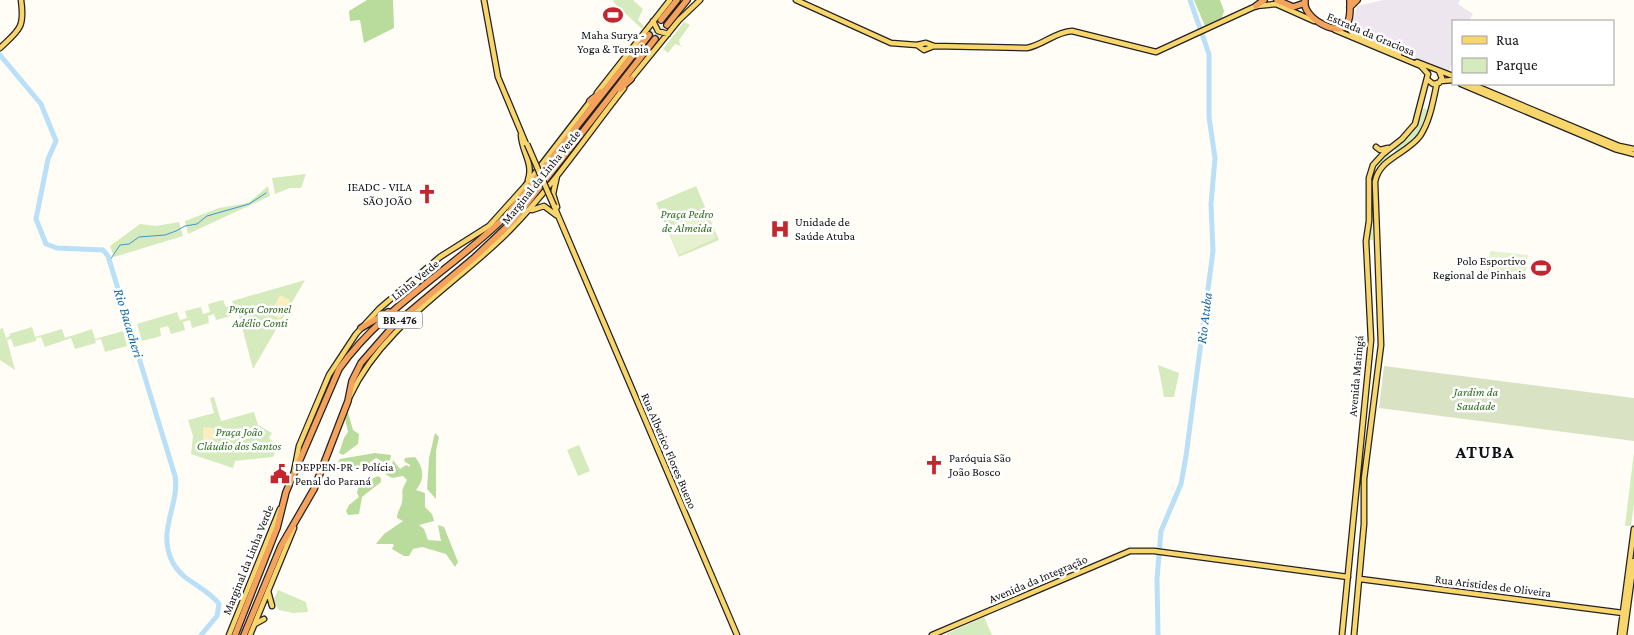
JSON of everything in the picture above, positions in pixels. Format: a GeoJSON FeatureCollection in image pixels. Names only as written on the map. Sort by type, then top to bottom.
{"type":"FeatureCollection","features":[{"type":"Feature","properties":{"kind":"highway"},"geometry":{"type":"LineString","coordinates":[[661,20],[677,0]]}},
{"type":"Feature","properties":{"kind":"highway"},"geometry":{"type":"LineString","coordinates":[[666,25],[687,0]]}},
{"type":"Feature","properties":{"kind":"highway"},"geometry":{"type":"LineString","coordinates":[[1256,6],[1264,0]]}},
{"type":"Feature","properties":{"kind":"highway"},"geometry":{"type":"LineString","coordinates":[[1275,1],[1293,7],[1305,1],[1311,17],[1341,29],[1348,22],[1350,0]]}},
{"type":"Feature","properties":{"kind":"highway"},"geometry":{"type":"LineString","coordinates":[[1350,7],[1357,0]]}},
{"type":"Feature","properties":{"kind":"highway","name":"Linha Verde"},"geometry":{"type":"LineString","coordinates":[[235,635],[277,528],[286,492],[339,369],[351,352],[401,305],[496,225],[513,208],[649,35]]}},
{"type":"Feature","properties":{"kind":"highway","name":"Linha Verde"},"geometry":{"type":"LineString","coordinates":[[244,635],[281,546],[314,489],[348,401],[356,373],[379,341],[475,257],[520,213],[655,39]]}},
{"type":"Feature","properties":{"kind":"highway"},"geometry":{"type":"LineString","coordinates":[[603,107],[631,78]]}},
{"type":"Feature","properties":{"kind":"highway"},"geometry":{"type":"LineString","coordinates":[[590,101],[608,86]]}},
{"type":"Feature","properties":{"kind":"highway"},"geometry":{"type":"LineString","coordinates":[[577,148],[588,126]]}},
{"type":"Feature","properties":{"kind":"highway"},"geometry":{"type":"LineString","coordinates":[[496,225],[505,209]]}},
{"type":"Feature","properties":{"kind":"highway"},"geometry":{"type":"LineString","coordinates":[[475,257],[490,250]]}},
{"type":"Feature","properties":{"kind":"highway"},"geometry":{"type":"LineString","coordinates":[[361,328],[401,305]]}},
{"type":"Feature","properties":{"kind":"main road"},"geometry":{"type":"LineString","coordinates":[[0,47],[22,25],[21,0]]}},
{"type":"Feature","properties":{"kind":"main road"},"geometry":{"type":"LineString","coordinates":[[484,0],[498,78],[521,130],[522,146],[530,166],[525,186]]}},
{"type":"Feature","properties":{"kind":"main road","name":"Marginal da Linha Verde"},"geometry":{"type":"LineString","coordinates":[[294,474],[294,462],[299,446],[329,376],[341,354],[361,328],[379,309],[450,249],[469,240],[489,226],[525,186],[670,0]]}},
{"type":"Feature","properties":{"kind":"main road","name":"Marginal da Linha Verde"},"geometry":{"type":"LineString","coordinates":[[348,401],[359,378],[390,338],[490,250],[524,216],[631,78],[700,0]]}},
{"type":"Feature","properties":{"kind":"main road","name":"Estrada da Graciosa"},"geometry":{"type":"LineString","coordinates":[[796,0],[887,42],[925,46],[1026,48],[1040,44],[1062,33],[1072,31],[1156,52],[1256,6],[1275,1],[1420,66],[1432,84],[1439,82]]}},
{"type":"Feature","properties":{"kind":"main road"},"geometry":{"type":"LineString","coordinates":[[653,21],[658,31],[668,34]]}},
{"type":"Feature","properties":{"kind":"main road","name":"Estrada da Graciosa"},"geometry":{"type":"LineString","coordinates":[[1348,22],[1353,34],[1452,76]]}},
{"type":"Feature","properties":{"kind":"main road"},"geometry":{"type":"LineString","coordinates":[[1428,77],[1437,70],[1439,82],[1452,80]]}},
{"type":"Feature","properties":{"kind":"main road","name":"Avenida Maringá"},"geometry":{"type":"LineString","coordinates":[[1342,635],[1371,340],[1366,250],[1369,178],[1373,164],[1410,131],[1421,106],[1428,77]]}},
{"type":"Feature","properties":{"kind":"main road","name":"Avenida Maringá"},"geometry":{"type":"LineString","coordinates":[[1354,635],[1364,524],[1365,468],[1380,359],[1380,300],[1374,190],[1376,174],[1420,136],[1439,82]]}},
{"type":"Feature","properties":{"kind":"main road"},"geometry":{"type":"LineString","coordinates":[[1463,85],[1589,138],[1634,154]]}},
{"type":"Feature","properties":{"kind":"main road"},"geometry":{"type":"LineString","coordinates":[[1473,85],[1620,146],[1634,149]]}},
{"type":"Feature","properties":{"kind":"main road"},"geometry":{"type":"LineString","coordinates":[[1421,106],[1426,104],[1431,108]]}},
{"type":"Feature","properties":{"kind":"main road","name":"Rua Alberico Flores Bueno"},"geometry":{"type":"LineString","coordinates":[[521,130],[737,635]]}},
{"type":"Feature","properties":{"kind":"main road"},"geometry":{"type":"LineString","coordinates":[[1376,147],[1383,150],[1392,147],[1391,153],[1397,155]]}},
{"type":"Feature","properties":{"kind":"main road"},"geometry":{"type":"LineString","coordinates":[[560,171],[553,194],[564,230]]}},
{"type":"Feature","properties":{"kind":"main road"},"geometry":{"type":"LineString","coordinates":[[524,216],[541,205],[547,207],[556,215]]}},
{"type":"Feature","properties":{"kind":"main road","name":"Rua Alberico Flores Bueno"},"geometry":{"type":"LineString","coordinates":[[553,206],[583,275]]}},
{"type":"Feature","properties":{"kind":"main road"},"geometry":{"type":"LineString","coordinates":[[1366,250],[1371,247],[1377,250]]}},
{"type":"Feature","properties":{"kind":"main road"},"geometry":{"type":"LineString","coordinates":[[1369,301],[1376,305],[1380,300]]}},
{"type":"Feature","properties":{"kind":"main road"},"geometry":{"type":"LineString","coordinates":[[1361,431],[1367,431],[1370,434]]}},
{"type":"Feature","properties":{"kind":"main road"},"geometry":{"type":"LineString","coordinates":[[1358,466],[1362,470],[1365,468]]}},
{"type":"Feature","properties":{"kind":"main road","name":"Marginal da Linha Verde"},"geometry":{"type":"LineString","coordinates":[[228,635],[286,492]]}},
{"type":"Feature","properties":{"kind":"main road"},"geometry":{"type":"LineString","coordinates":[[1352,524],[1358,518],[1364,524]]}},
{"type":"Feature","properties":{"kind":"main road"},"geometry":{"type":"LineString","coordinates":[[250,635],[296,523]]}},
{"type":"Feature","properties":{"kind":"main road"},"geometry":{"type":"LineString","coordinates":[[1622,632],[1634,529]]}},
{"type":"Feature","properties":{"kind":"main road","name":"Avenida da Integração"},"geometry":{"type":"LineString","coordinates":[[932,635],[1122,553],[1135,550],[1348,576]]}},
{"type":"Feature","properties":{"kind":"main road"},"geometry":{"type":"LineString","coordinates":[[1622,632],[1634,561]]}},
{"type":"Feature","properties":{"kind":"main road","name":"Rua Aristides de Oliveira"},"geometry":{"type":"LineString","coordinates":[[1360,579],[1623,613]]}},
{"type":"Feature","properties":{"kind":"main road"},"geometry":{"type":"LineString","coordinates":[[268,591],[272,606]]}},
{"type":"Feature","properties":{"kind":"main road"},"geometry":{"type":"LineString","coordinates":[[1345,602],[1350,608],[1358,603]]}},
{"type":"Feature","properties":{"kind":"main road"},"geometry":{"type":"LineString","coordinates":[[254,625],[264,619]]}},
{"type":"Feature","properties":{"kind":"shaded area"},"geometry":{"type":"Polygon","coordinates":[[[1383,0],[1460,0],[1458,4],[1473,14],[1470,20],[1452,20],[1452,65],[1448,72],[1354,32],[1351,26],[1357,6],[1383,0]]]}},
{"type":"Feature","properties":{"kind":"green space"},"geometry":{"type":"Polygon","coordinates":[[[367,0],[393,0],[394,28],[364,43],[360,20],[350,21],[349,11],[367,0]]]}},
{"type":"Feature","properties":{"kind":"green space"},"geometry":{"type":"Polygon","coordinates":[[[614,0],[633,0],[643,9],[638,20],[644,26],[642,29],[613,2],[614,0]]]}},
{"type":"Feature","properties":{"kind":"green space"},"geometry":{"type":"Polygon","coordinates":[[[1194,0],[1220,0],[1224,11],[1222,18],[1205,26],[1194,0]]]}},
{"type":"Feature","properties":{"kind":"green space"},"geometry":{"type":"Polygon","coordinates":[[[684,22],[690,25],[679,40],[680,45],[683,47],[675,44],[668,53],[663,49],[684,22]]]}},
{"type":"Feature","properties":{"kind":"green space"},"geometry":{"type":"Polygon","coordinates":[[[1424,108],[1428,111],[1417,136],[1397,153],[1394,148],[1412,132],[1424,108]]]}},
{"type":"Feature","properties":{"kind":"green space"},"geometry":{"type":"Polygon","coordinates":[[[1388,151],[1390,155],[1378,166],[1372,181],[1380,160],[1388,151]]]}},
{"type":"Feature","properties":{"kind":"green space"},"geometry":{"type":"Polygon","coordinates":[[[306,174],[301,188],[290,188],[275,194],[272,178],[306,174]]]}},
{"type":"Feature","properties":{"kind":"green space"},"geometry":{"type":"Polygon","coordinates":[[[1371,183],[1373,240],[1368,240],[1368,204],[1371,183]]]}},
{"type":"Feature","properties":{"kind":"green space"},"geometry":{"type":"Polygon","coordinates":[[[268,186],[270,196],[188,234],[185,221],[219,208],[248,203],[268,186]]]}},
{"type":"Feature","properties":{"kind":"green space","name":"Praça Pedro de Almeida"},"geometry":{"type":"Polygon","coordinates":[[[696,186],[719,240],[679,257],[656,203],[696,186]]]}},
{"type":"Feature","properties":{"kind":"green space"},"geometry":{"type":"Polygon","coordinates":[[[704,211],[716,238],[679,255],[667,227],[704,211]]]}},
{"type":"Feature","properties":{"kind":"green space"},"geometry":{"type":"Polygon","coordinates":[[[179,222],[183,236],[114,257],[110,246],[140,224],[156,226],[179,222]]]}},
{"type":"Feature","properties":{"kind":"green space"},"geometry":{"type":"Polygon","coordinates":[[[1490,251],[1528,255],[1525,280],[1487,275],[1490,251]]]}},
{"type":"Feature","properties":{"kind":"green space","name":"Praça Coronel Adélio Conti"},"geometry":{"type":"Polygon","coordinates":[[[305,280],[253,369],[237,308],[230,310],[231,316],[216,320],[214,314],[208,316],[209,323],[192,328],[190,320],[183,322],[185,330],[171,334],[168,326],[160,328],[161,336],[142,341],[137,324],[177,312],[180,320],[187,318],[185,311],[201,307],[203,314],[210,312],[208,304],[223,300],[226,307],[233,305],[232,301],[305,280]]]}},
{"type":"Feature","properties":{"kind":"green space"},"geometry":{"type":"Polygon","coordinates":[[[32,327],[35,337],[62,329],[65,338],[92,329],[95,339],[123,331],[127,346],[105,352],[101,339],[95,340],[96,343],[75,349],[71,338],[45,347],[41,337],[36,338],[36,341],[14,347],[11,339],[7,340],[15,370],[0,360],[0,329],[3,328],[6,338],[10,336],[9,334],[32,327]]]}},
{"type":"Feature","properties":{"kind":"green space"},"geometry":{"type":"Polygon","coordinates":[[[1158,365],[1179,373],[1174,397],[1164,397],[1158,365]]]}},
{"type":"Feature","properties":{"kind":"green space","name":"Jardim da Saudade"},"geometry":{"type":"Polygon","coordinates":[[[1384,366],[1634,398],[1634,441],[1379,408],[1384,366]]]}},
{"type":"Feature","properties":{"kind":"green space","name":"Praça João Cláudio dos Santos"},"geometry":{"type":"Polygon","coordinates":[[[214,397],[221,421],[254,412],[258,425],[272,433],[269,438],[278,446],[273,457],[235,461],[233,468],[191,454],[193,436],[188,420],[214,413],[210,398],[214,397]]]}},
{"type":"Feature","properties":{"kind":"green space"},"geometry":{"type":"Polygon","coordinates":[[[348,412],[353,430],[359,434],[358,444],[343,455],[339,453],[348,432],[344,414],[348,412]]]}},
{"type":"Feature","properties":{"kind":"green space"},"geometry":{"type":"Polygon","coordinates":[[[435,433],[439,437],[436,451],[436,499],[427,489],[429,458],[435,433]]]}},
{"type":"Feature","properties":{"kind":"green space"},"geometry":{"type":"Polygon","coordinates":[[[579,445],[590,471],[578,476],[567,450],[579,445]]]}},
{"type":"Feature","properties":{"kind":"green space"},"geometry":{"type":"Polygon","coordinates":[[[1634,452],[1634,504],[1631,526],[1625,526],[1634,452]]]}},
{"type":"Feature","properties":{"kind":"green space"},"geometry":{"type":"Polygon","coordinates":[[[375,453],[391,455],[390,460],[383,462],[376,458],[369,465],[354,466],[338,462],[340,459],[375,453]]]}},
{"type":"Feature","properties":{"kind":"green space"},"geometry":{"type":"Polygon","coordinates":[[[415,457],[422,469],[421,482],[416,490],[425,493],[425,507],[432,514],[434,521],[419,525],[424,529],[428,540],[441,541],[438,525],[444,527],[458,562],[455,567],[446,554],[422,547],[413,549],[409,556],[404,556],[392,549],[393,544],[376,544],[384,534],[403,521],[397,518],[397,516],[402,502],[402,490],[407,480],[403,476],[392,478],[385,474],[395,471],[392,465],[393,460],[400,469],[406,465],[410,467],[404,461],[405,458],[415,457]]]}},
{"type":"Feature","properties":{"kind":"green space"},"geometry":{"type":"Polygon","coordinates":[[[378,476],[381,478],[381,482],[362,497],[359,514],[348,515],[346,511],[349,505],[359,497],[357,493],[359,485],[378,476]]]}},
{"type":"Feature","properties":{"kind":"green space"},"geometry":{"type":"Polygon","coordinates":[[[278,590],[306,602],[308,612],[293,613],[279,610],[273,601],[278,590]]]}},
{"type":"Feature","properties":{"kind":"green space"},"geometry":{"type":"Polygon","coordinates":[[[984,617],[992,635],[946,634],[984,617]]]}},
{"type":"Feature","properties":{"kind":"sand"},"geometry":{"type":"Polygon","coordinates":[[[280,295],[290,300],[280,319],[270,314],[280,295]]]}},
{"type":"Feature","properties":{"kind":"sand"},"geometry":{"type":"Polygon","coordinates":[[[203,427],[214,428],[213,443],[203,443],[203,427]]]}},
{"type":"Feature","properties":{"kind":"waterway","name":"Rio Atuba"},"geometry":{"type":"LineString","coordinates":[[1158,635],[1157,579],[1161,531],[1181,484],[1213,251],[1211,204],[1215,158],[1209,117],[1209,54],[1190,0]]}},
{"type":"Feature","properties":{"kind":"waterway","name":"Rio Bacacheri"},"geometry":{"type":"LineString","coordinates":[[0,55],[41,104],[56,141],[48,159],[36,219],[46,244],[57,248],[103,250],[108,256],[175,476],[176,487],[167,529],[168,551],[177,570],[208,593],[219,604],[217,616],[201,635]]}},
{"type":"Feature","properties":{"kind":"waterway"},"geometry":{"type":"LineString","coordinates":[[110,260],[120,245],[129,244],[139,237],[165,235],[185,226],[197,224],[207,216],[249,204],[266,193]]}},
{"type":"Feature","properties":{"kind":"tunnel"},"geometry":{"type":"LineString","coordinates":[[649,35],[661,20]]}},
{"type":"Feature","properties":{"kind":"tunnel"},"geometry":{"type":"LineString","coordinates":[[655,39],[667,25]]}},
{"type":"Feature","properties":{"kind":"place","name":"Maha Surya - Yoga & Terapia"},"geometry":{"type":"Point","coordinates":[613,15]}},
{"type":"Feature","properties":{"kind":"place","name":"IEADC - VILA SÃO JOÃO"},"geometry":{"type":"Point","coordinates":[427,194]}},
{"type":"Feature","properties":{"kind":"place","name":"Unidade de Saúde Atuba"},"geometry":{"type":"Point","coordinates":[780,229]}},
{"type":"Feature","properties":{"kind":"place","name":"Polo Esportivo Regional de Pinhais"},"geometry":{"type":"Point","coordinates":[1541,268]}},
{"type":"Feature","properties":{"kind":"place","name":"Paróquia São João Bosco"},"geometry":{"type":"Point","coordinates":[934,465]}},
{"type":"Feature","properties":{"kind":"place","name":"DEPPEN-PR - Polícia Penal do Paraná"},"geometry":{"type":"Point","coordinates":[280,474]}},
{"type":"Feature","properties":{"kind":"district","name":"ATUBA"},"geometry":{"type":"Point","coordinates":[1485,452]}}]}
